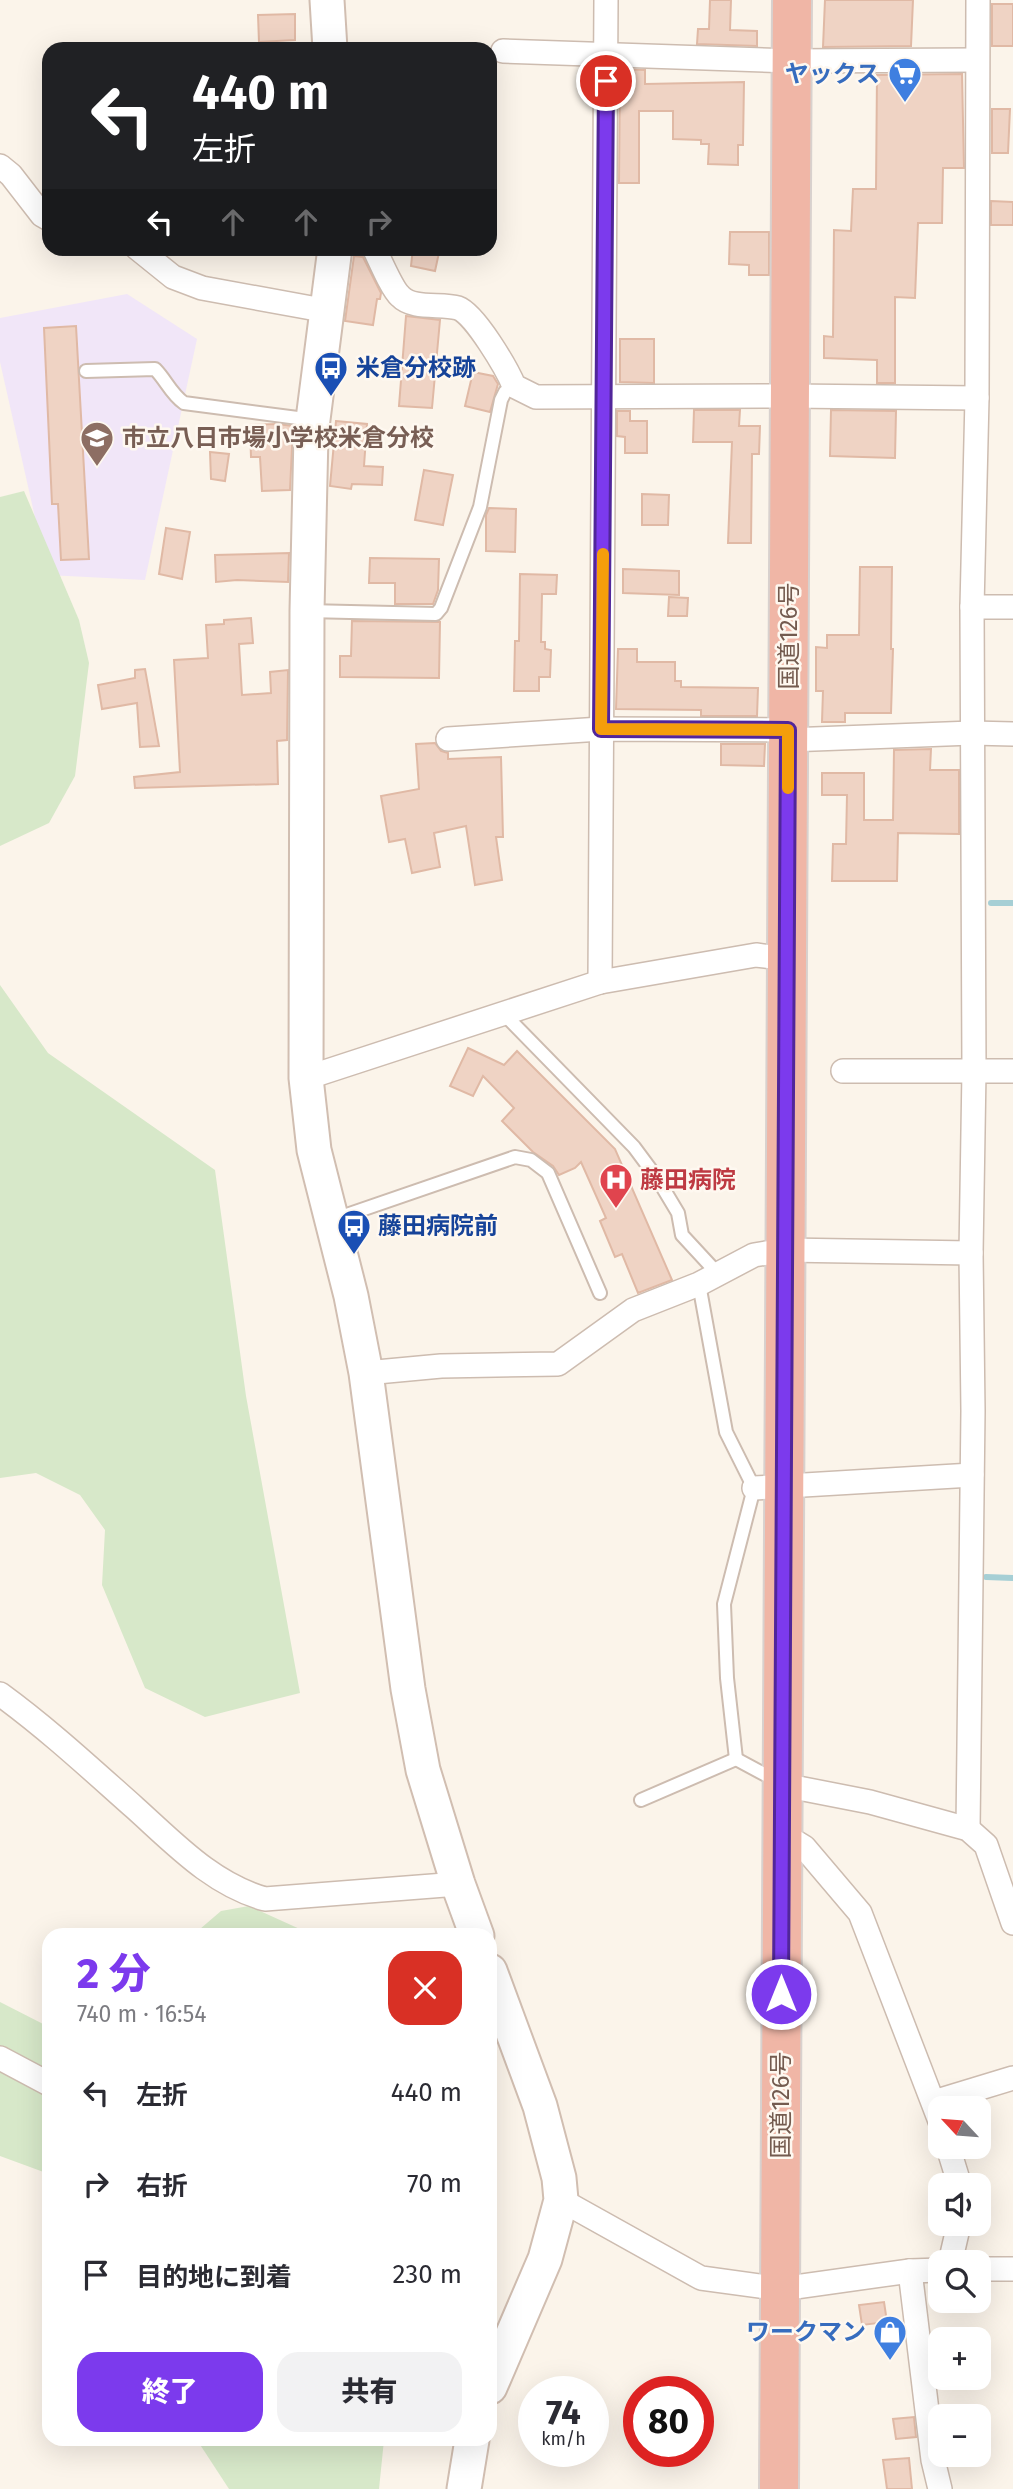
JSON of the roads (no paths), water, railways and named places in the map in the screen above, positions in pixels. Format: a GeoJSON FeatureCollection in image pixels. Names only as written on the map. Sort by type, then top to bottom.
{"type":"FeatureCollection","features":[{"type":"Feature","properties":{"kind":"highway","name":"国道126号"},"geometry":{"type":"LineString","coordinates":[[779,2489],[783,1785],[769,1486],[786,1251],[790,396],[796,175],[792,0]]}},
{"type":"Feature","properties":{"kind":"street"},"geometry":{"type":"LineString","coordinates":[[327,0],[330,42]]}},
{"type":"Feature","properties":{"kind":"street"},"geometry":{"type":"LineString","coordinates":[[600,982],[606,0]]}},
{"type":"Feature","properties":{"kind":"street"},"geometry":{"type":"LineString","coordinates":[[968,1829],[974,1071],[972,607],[978,0]]}},
{"type":"Feature","properties":{"kind":"street"},"geometry":{"type":"LineString","coordinates":[[503,51],[606,55],[794,81],[933,55],[977,60]]}},
{"type":"Feature","properties":{"kind":"street"},"geometry":{"type":"LineString","coordinates":[[0,166],[11,175],[42,215]]}},
{"type":"Feature","properties":{"kind":"street"},"geometry":{"type":"LineString","coordinates":[[147,256],[173,277],[202,288],[328,311]]}},
{"type":"Feature","properties":{"kind":"street"},"geometry":{"type":"LineString","coordinates":[[334,256],[313,420],[307,611],[306,1078],[314,1150],[351,1296],[366,1373],[408,1689],[423,1770],[474,1928]]}},
{"type":"Feature","properties":{"kind":"street"},"geometry":{"type":"LineString","coordinates":[[378,256],[400,297],[413,303],[461,309],[471,318],[507,369],[514,386],[536,397],[976,398]]}},
{"type":"Feature","properties":{"kind":"street"},"geometry":{"type":"LineString","coordinates":[[972,607],[1013,607]]}},
{"type":"Feature","properties":{"kind":"street"},"geometry":{"type":"LineString","coordinates":[[448,738],[601,729],[788,735],[1013,734]]}},
{"type":"Feature","properties":{"kind":"street"},"geometry":{"type":"LineString","coordinates":[[306,1078],[600,982],[756,955],[788,959]]}},
{"type":"Feature","properties":{"kind":"street"},"geometry":{"type":"LineString","coordinates":[[843,1071],[1013,1071]]}},
{"type":"Feature","properties":{"kind":"street"},"geometry":{"type":"LineString","coordinates":[[366,1373],[440,1366],[558,1364],[633,1310],[709,1279],[754,1255],[786,1251],[971,1253]]}},
{"type":"Feature","properties":{"kind":"street"},"geometry":{"type":"LineString","coordinates":[[769,1486],[972,1475]]}},
{"type":"Feature","properties":{"kind":"street"},"geometry":{"type":"LineString","coordinates":[[0,1694],[36,1720],[205,1870],[244,1893],[265,1899],[458,1884]]}},
{"type":"Feature","properties":{"kind":"street"},"geometry":{"type":"LineString","coordinates":[[783,1785],[870,1802],[968,1829],[986,1844],[1013,1923]]}},
{"type":"Feature","properties":{"kind":"street"},"geometry":{"type":"LineString","coordinates":[[781,1833],[804,1847],[860,1913],[931,2096]]}},
{"type":"Feature","properties":{"kind":"street"},"geometry":{"type":"LineString","coordinates":[[497,1990],[540,2106],[559,2178],[561,2200],[545,2259],[497,2371]]}},
{"type":"Feature","properties":{"kind":"street"},"geometry":{"type":"LineString","coordinates":[[0,2058],[42,2080]]}},
{"type":"Feature","properties":{"kind":"street"},"geometry":{"type":"LineString","coordinates":[[972,2096],[1013,2078]]}},
{"type":"Feature","properties":{"kind":"street"},"geometry":{"type":"LineString","coordinates":[[561,2200],[701,2278],[780,2289],[928,2270]]}},
{"type":"Feature","properties":{"kind":"street"},"geometry":{"type":"LineString","coordinates":[[991,2269],[1013,2269]]}},
{"type":"Feature","properties":{"kind":"street"},"geometry":{"type":"LineString","coordinates":[[910,2271],[933,2460],[940,2489]]}},
{"type":"Feature","properties":{"kind":"street"},"geometry":{"type":"LineString","coordinates":[[464,2489],[471,2446]]}},
{"type":"Feature","properties":{"kind":"lane"},"geometry":{"type":"LineString","coordinates":[[86,371],[155,369],[165,379],[175,397],[184,403],[313,420]]}},
{"type":"Feature","properties":{"kind":"lane"},"geometry":{"type":"LineString","coordinates":[[307,611],[436,614],[442,608],[480,507],[501,400],[505,391],[514,386]]}},
{"type":"Feature","properties":{"kind":"lane"},"geometry":{"type":"LineString","coordinates":[[503,1013],[634,1147],[678,1213],[682,1235],[709,1279],[726,1432],[769,1486],[724,1604],[727,1678],[736,1759]]}},
{"type":"Feature","properties":{"kind":"lane"},"geometry":{"type":"LineString","coordinates":[[331,1220],[515,1157],[531,1160],[548,1173],[600,1293]]}},
{"type":"Feature","properties":{"kind":"lane"},"geometry":{"type":"LineString","coordinates":[[736,1759],[783,1785]]}},
{"type":"Feature","properties":{"kind":"lane"},"geometry":{"type":"LineString","coordinates":[[641,1800],[736,1759]]}},
{"type":"Feature","properties":{"kind":"waterway"},"geometry":{"type":"LineString","coordinates":[[991,903],[1013,903]]}},
{"type":"Feature","properties":{"kind":"waterway"},"geometry":{"type":"LineString","coordinates":[[986,1577],[1013,1578]]}},
{"type":"Feature","properties":{"kind":"place","name":"ヤックス"},"geometry":{"type":"Point","coordinates":[905,104]}},
{"type":"Feature","properties":{"kind":"place","name":"米倉分校跡"},"geometry":{"type":"Point","coordinates":[331,398]}},
{"type":"Feature","properties":{"kind":"place","name":"市立八日市場小学校米倉分校"},"geometry":{"type":"Point","coordinates":[97,468]}},
{"type":"Feature","properties":{"kind":"place","name":"藤田病院"},"geometry":{"type":"Point","coordinates":[616,1210]}},
{"type":"Feature","properties":{"kind":"place","name":"藤田病院前"},"geometry":{"type":"Point","coordinates":[354,1256]}},
{"type":"Feature","properties":{"kind":"place","name":"ワークマン"},"geometry":{"type":"Point","coordinates":[890,2362]}}]}
